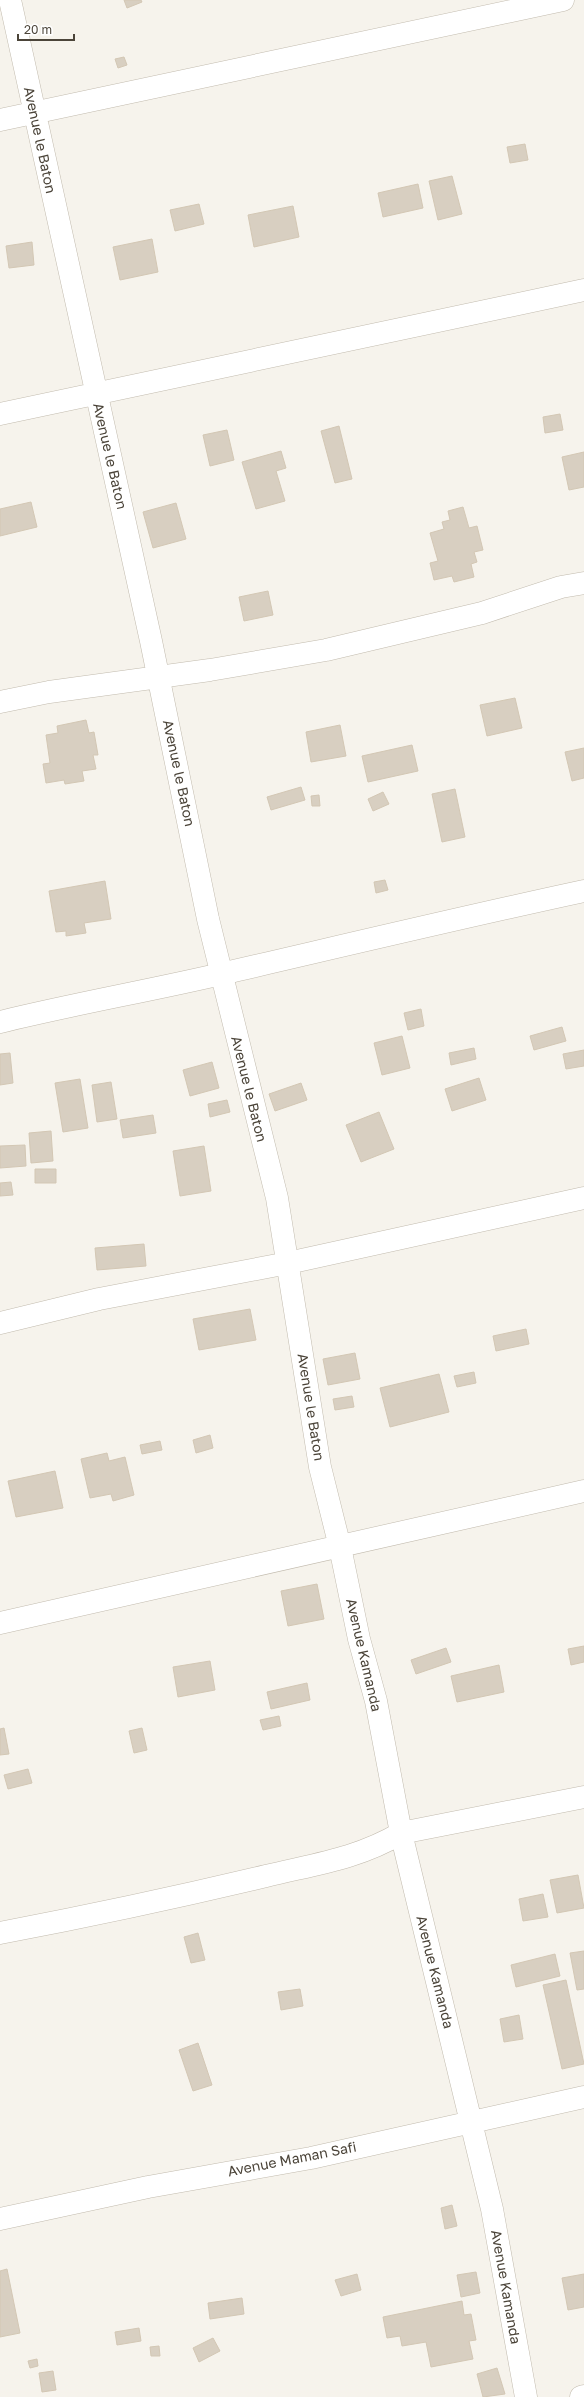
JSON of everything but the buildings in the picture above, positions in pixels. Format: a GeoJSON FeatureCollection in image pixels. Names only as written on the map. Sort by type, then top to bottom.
{"type":"FeatureCollection","features":[{"type":"Feature","properties":{"kind":"street","name":"Avenue le Baton"},"geometry":{"type":"LineString","coordinates":[[10,0],[158,675],[220,974],[277,1198],[320,1467],[340,1547]]}},
{"type":"Feature","properties":{"kind":"street"},"geometry":{"type":"LineString","coordinates":[[0,120],[563,0]]}},
{"type":"Feature","properties":{"kind":"street"},"geometry":{"type":"LineString","coordinates":[[0,414],[96,395],[584,290]]}},
{"type":"Feature","properties":{"kind":"street"},"geometry":{"type":"LineString","coordinates":[[0,702],[48,692],[158,675],[210,670],[326,650],[482,613],[561,588],[584,583]]}},
{"type":"Feature","properties":{"kind":"street"},"geometry":{"type":"LineString","coordinates":[[0,1022],[62,1007],[220,974],[366,938],[584,892]]}},
{"type":"Feature","properties":{"kind":"street"},"geometry":{"type":"LineString","coordinates":[[0,1323],[99,1299],[288,1263],[584,1198]]}},
{"type":"Feature","properties":{"kind":"street"},"geometry":{"type":"LineString","coordinates":[[0,1623],[584,1491]]}},
{"type":"Feature","properties":{"kind":"street","name":"Avenue Kamanda"},"geometry":{"type":"LineString","coordinates":[[340,1547],[359,1639],[376,1701],[401,1833],[492,2209],[526,2397]]}},
{"type":"Feature","properties":{"kind":"street"},"geometry":{"type":"LineString","coordinates":[[0,1933],[153,1902],[346,1858],[377,1846],[401,1833],[584,1797]]}},
{"type":"Feature","properties":{"kind":"street","name":"Avenue Maman Safi"},"geometry":{"type":"LineString","coordinates":[[0,2219],[155,2185],[311,2158],[584,2097]]}}]}
